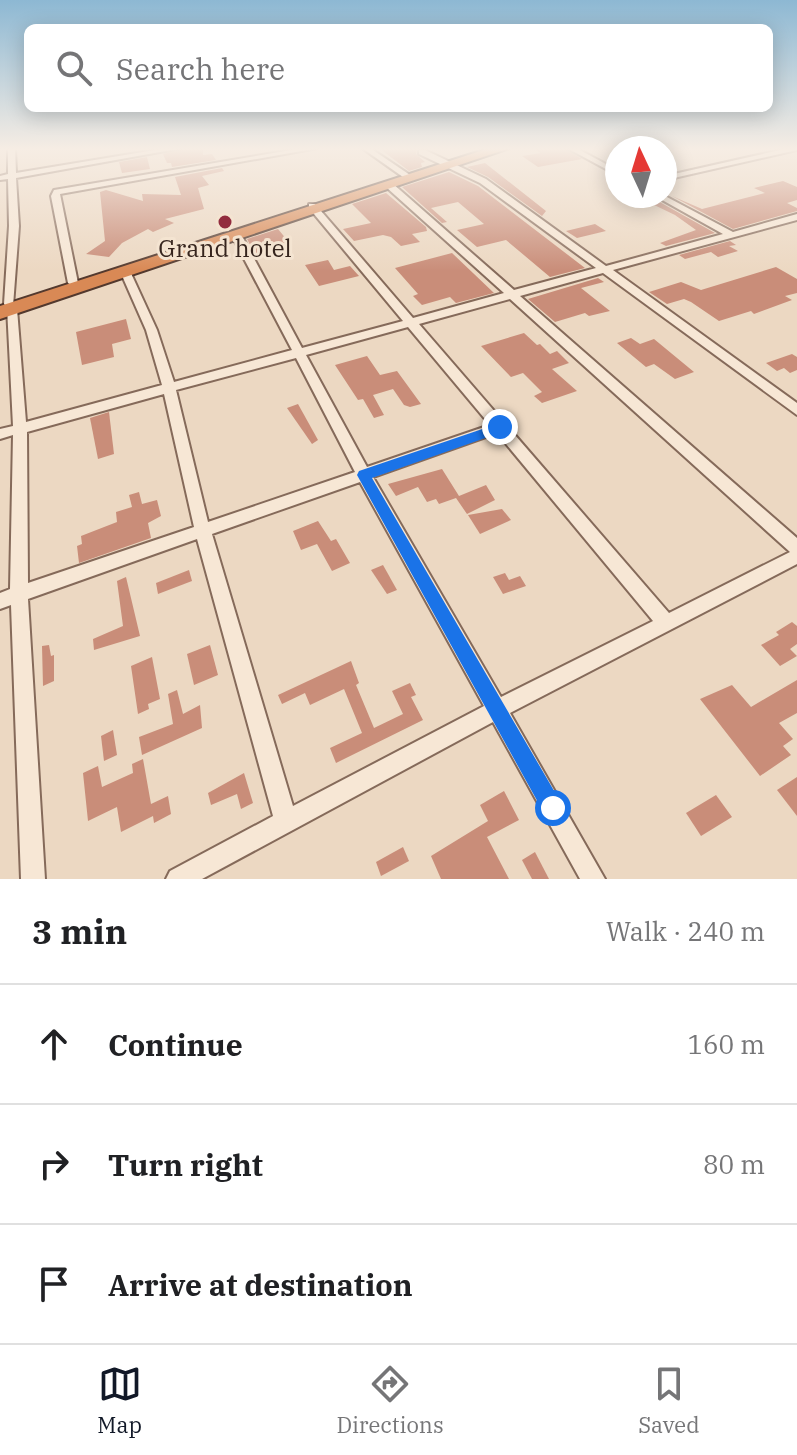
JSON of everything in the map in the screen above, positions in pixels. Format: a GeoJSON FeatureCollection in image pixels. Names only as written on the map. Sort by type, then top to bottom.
{"type":"FeatureCollection","features":[{"type":"Feature","properties":{"kind":"highway"},"geometry":{"type":"LineString","coordinates":[[5,308],[237,236],[367,189]]}},
{"type":"Feature","properties":{"kind":"highway"},"geometry":{"type":"LineString","coordinates":[[5,308],[73,283],[376,189]]}},
{"type":"Feature","properties":{"kind":"street"},"geometry":{"type":"LineString","coordinates":[[13,189],[14,226],[5,308],[20,429],[19,595],[33,879]]}},
{"type":"Feature","properties":{"kind":"street"},"geometry":{"type":"LineString","coordinates":[[72,189],[57,192],[55,196],[73,283]]}},
{"type":"Feature","properties":{"kind":"street"},"geometry":{"type":"LineString","coordinates":[[394,189],[797,548]]}},
{"type":"Feature","properties":{"kind":"street"},"geometry":{"type":"LineString","coordinates":[[494,189],[797,410]]}},
{"type":"Feature","properties":{"kind":"street"},"geometry":{"type":"LineString","coordinates":[[659,196],[730,234]]}},
{"type":"Feature","properties":{"kind":"street"},"geometry":{"type":"LineString","coordinates":[[314,208],[666,623]]}},
{"type":"Feature","properties":{"kind":"street"},"geometry":{"type":"LineString","coordinates":[[0,434],[797,217]]}},
{"type":"Feature","properties":{"kind":"street"},"geometry":{"type":"LineString","coordinates":[[0,228],[14,226]]}},
{"type":"Feature","properties":{"kind":"street"},"geometry":{"type":"LineString","coordinates":[[237,236],[364,475],[593,879]]}},
{"type":"Feature","properties":{"kind":"street"},"geometry":{"type":"LineString","coordinates":[[125,271],[146,316],[168,390],[202,530],[286,822]]}},
{"type":"Feature","properties":{"kind":"street"},"geometry":{"type":"LineString","coordinates":[[0,601],[500,427]]}},
{"type":"Feature","properties":{"kind":"street"},"geometry":{"type":"LineString","coordinates":[[178,879],[498,709],[797,556]]}},
{"type":"Feature","properties":{"kind":"building"},"geometry":{"type":"Polygon","coordinates":[[[179,189],[198,189],[204,209],[165,219],[174,223],[153,232],[148,229],[122,243],[109,257],[86,254],[105,241],[100,192],[106,190],[143,201],[142,194],[181,195],[179,189]]]}},
{"type":"Feature","properties":{"kind":"building"},"geometry":{"type":"Polygon","coordinates":[[[404,189],[482,189],[585,268],[550,277],[506,240],[477,247],[457,230],[484,224],[458,202],[431,208],[447,222],[442,223],[404,189]]]}},
{"type":"Feature","properties":{"kind":"building"},"geometry":{"type":"Polygon","coordinates":[[[505,189],[518,189],[546,211],[542,216],[505,189]]]}},
{"type":"Feature","properties":{"kind":"building"},"geometry":{"type":"Polygon","coordinates":[[[756,189],[797,189],[797,200],[787,203],[797,211],[733,229],[672,196],[702,209],[765,193],[756,189]]]}},
{"type":"Feature","properties":{"kind":"building"},"geometry":{"type":"Polygon","coordinates":[[[386,193],[426,227],[427,231],[412,234],[420,242],[401,246],[391,237],[383,235],[354,241],[343,229],[371,223],[352,204],[386,193]]]}},
{"type":"Feature","properties":{"kind":"building"},"geometry":{"type":"Polygon","coordinates":[[[656,200],[715,233],[666,246],[660,243],[696,230],[648,202],[656,200]]]}},
{"type":"Feature","properties":{"kind":"building"},"geometry":{"type":"Polygon","coordinates":[[[595,224],[606,231],[577,238],[566,231],[595,224]]]}},
{"type":"Feature","properties":{"kind":"building"},"geometry":{"type":"Polygon","coordinates":[[[278,229],[292,246],[255,254],[247,239],[278,229]]]}},
{"type":"Feature","properties":{"kind":"building"},"geometry":{"type":"Polygon","coordinates":[[[730,241],[736,245],[729,246],[738,251],[718,257],[711,252],[685,259],[679,255],[730,241]]]}},
{"type":"Feature","properties":{"kind":"building"},"geometry":{"type":"Polygon","coordinates":[[[452,253],[494,293],[456,303],[450,297],[422,305],[413,296],[418,294],[395,268],[452,253]]]}},
{"type":"Feature","properties":{"kind":"building"},"geometry":{"type":"Polygon","coordinates":[[[328,260],[334,270],[350,266],[359,276],[319,286],[305,265],[328,260]]]}},
{"type":"Feature","properties":{"kind":"building"},"geometry":{"type":"Polygon","coordinates":[[[776,267],[797,279],[797,293],[785,296],[792,300],[754,314],[751,311],[719,321],[684,299],[667,304],[649,292],[681,282],[701,290],[776,267]]]}},
{"type":"Feature","properties":{"kind":"building"},"geometry":{"type":"Polygon","coordinates":[[[598,278],[604,282],[581,288],[610,311],[589,316],[585,313],[555,322],[528,299],[598,278]]]}},
{"type":"Feature","properties":{"kind":"building"},"geometry":{"type":"Polygon","coordinates":[[[126,319],[131,339],[112,344],[114,357],[82,365],[76,332],[126,319]]]}},
{"type":"Feature","properties":{"kind":"building"},"geometry":{"type":"Polygon","coordinates":[[[524,333],[550,354],[557,351],[569,363],[552,369],[577,391],[542,403],[534,396],[542,392],[523,373],[511,377],[481,346],[524,333]]]}},
{"type":"Feature","properties":{"kind":"building"},"geometry":{"type":"Polygon","coordinates":[[[631,338],[640,344],[654,339],[694,372],[675,379],[654,364],[646,367],[617,343],[631,338]]]}},
{"type":"Feature","properties":{"kind":"building"},"geometry":{"type":"Polygon","coordinates":[[[792,354],[797,357],[797,370],[790,373],[784,368],[777,371],[766,363],[792,354]]]}},
{"type":"Feature","properties":{"kind":"building"},"geometry":{"type":"Polygon","coordinates":[[[367,356],[380,375],[397,371],[421,404],[404,405],[393,389],[373,395],[384,415],[374,418],[363,399],[358,400],[335,365],[367,356]]]}},
{"type":"Feature","properties":{"kind":"building"},"geometry":{"type":"Polygon","coordinates":[[[298,404],[318,440],[312,444],[287,408],[298,404]]]}},
{"type":"Feature","properties":{"kind":"building"},"geometry":{"type":"Polygon","coordinates":[[[109,412],[114,454],[98,459],[90,418],[109,412]]]}},
{"type":"Feature","properties":{"kind":"building"},"geometry":{"type":"Polygon","coordinates":[[[442,469],[459,496],[486,485],[495,500],[467,514],[456,498],[439,504],[436,499],[427,502],[418,487],[396,496],[388,484],[442,469]]]}},
{"type":"Feature","properties":{"kind":"building"},"geometry":{"type":"Polygon","coordinates":[[[139,492],[142,504],[157,500],[161,516],[148,523],[151,538],[79,563],[77,546],[82,544],[81,536],[117,522],[116,512],[132,507],[129,495],[139,492]]]}},
{"type":"Feature","properties":{"kind":"building"},"geometry":{"type":"Polygon","coordinates":[[[502,509],[511,520],[480,534],[468,515],[502,509]]]}},
{"type":"Feature","properties":{"kind":"building"},"geometry":{"type":"Polygon","coordinates":[[[318,521],[331,541],[336,539],[350,563],[332,571],[317,544],[301,550],[293,531],[318,521]]]}},
{"type":"Feature","properties":{"kind":"building"},"geometry":{"type":"Polygon","coordinates":[[[383,565],[397,590],[387,594],[371,570],[383,565]]]}},
{"type":"Feature","properties":{"kind":"building"},"geometry":{"type":"Polygon","coordinates":[[[189,570],[192,581],[158,594],[156,583],[189,570]]]}},
{"type":"Feature","properties":{"kind":"building"},"geometry":{"type":"Polygon","coordinates":[[[505,573],[509,580],[520,576],[526,586],[503,594],[493,577],[505,573]]]}},
{"type":"Feature","properties":{"kind":"building"},"geometry":{"type":"Polygon","coordinates":[[[126,577],[140,636],[94,650],[93,639],[123,626],[117,581],[126,577]]]}},
{"type":"Feature","properties":{"kind":"building"},"geometry":{"type":"Polygon","coordinates":[[[792,622],[797,626],[797,644],[790,649],[797,656],[780,666],[761,645],[779,635],[776,632],[792,622]]]}},
{"type":"Feature","properties":{"kind":"building"},"geometry":{"type":"Polygon","coordinates":[[[49,645],[51,656],[54,655],[54,681],[43,686],[42,646],[49,645]]]}},
{"type":"Feature","properties":{"kind":"building"},"geometry":{"type":"Polygon","coordinates":[[[210,645],[218,675],[194,685],[187,654],[210,645]]]}},
{"type":"Feature","properties":{"kind":"building"},"geometry":{"type":"Polygon","coordinates":[[[152,657],[160,699],[148,704],[149,709],[138,714],[131,666],[152,657]]]}},
{"type":"Feature","properties":{"kind":"building"},"geometry":{"type":"Polygon","coordinates":[[[351,661],[359,683],[356,685],[374,728],[403,714],[392,691],[410,683],[416,695],[411,697],[423,720],[336,763],[330,748],[362,733],[344,689],[310,705],[305,693],[282,704],[278,695],[351,661]]]}},
{"type":"Feature","properties":{"kind":"building"},"geometry":{"type":"Polygon","coordinates":[[[797,680],[797,713],[779,723],[793,739],[783,746],[791,755],[760,776],[700,699],[732,685],[751,707],[797,680]]]}},
{"type":"Feature","properties":{"kind":"building"},"geometry":{"type":"Polygon","coordinates":[[[177,690],[183,714],[200,705],[202,728],[142,755],[139,737],[173,724],[168,694],[177,690]]]}},
{"type":"Feature","properties":{"kind":"building"},"geometry":{"type":"Polygon","coordinates":[[[113,730],[117,755],[104,761],[101,736],[113,730]]]}},
{"type":"Feature","properties":{"kind":"building"},"geometry":{"type":"Polygon","coordinates":[[[143,759],[151,804],[168,796],[171,814],[154,823],[153,816],[121,832],[117,807],[88,821],[83,773],[98,766],[102,787],[133,773],[132,764],[143,759]]]}},
{"type":"Feature","properties":{"kind":"building"},"geometry":{"type":"Polygon","coordinates":[[[244,773],[253,803],[241,809],[237,794],[211,805],[208,793],[244,773]]]}},
{"type":"Feature","properties":{"kind":"building"},"geometry":{"type":"Polygon","coordinates":[[[797,777],[797,816],[777,790],[797,777]]]}},
{"type":"Feature","properties":{"kind":"building"},"geometry":{"type":"Polygon","coordinates":[[[504,791],[519,820],[487,837],[509,879],[441,879],[431,856],[488,821],[480,805],[504,791]]]}},
{"type":"Feature","properties":{"kind":"building"},"geometry":{"type":"Polygon","coordinates":[[[716,795],[732,817],[701,836],[686,813],[716,795]]]}},
{"type":"Feature","properties":{"kind":"building"},"geometry":{"type":"Polygon","coordinates":[[[403,847],[409,861],[381,876],[376,862],[403,847]]]}},
{"type":"Feature","properties":{"kind":"building"},"geometry":{"type":"Polygon","coordinates":[[[535,852],[549,879],[532,879],[522,860],[535,852]]]}},
{"type":"Feature","properties":{"kind":"place","name":"Grand hotel"},"geometry":{"type":"Point","coordinates":[225,222]}},
{"type":"Feature","properties":{"kind":"route"},"geometry":{"type":"LineString","coordinates":[[500,427],[364,475],[553,808]]}}]}
